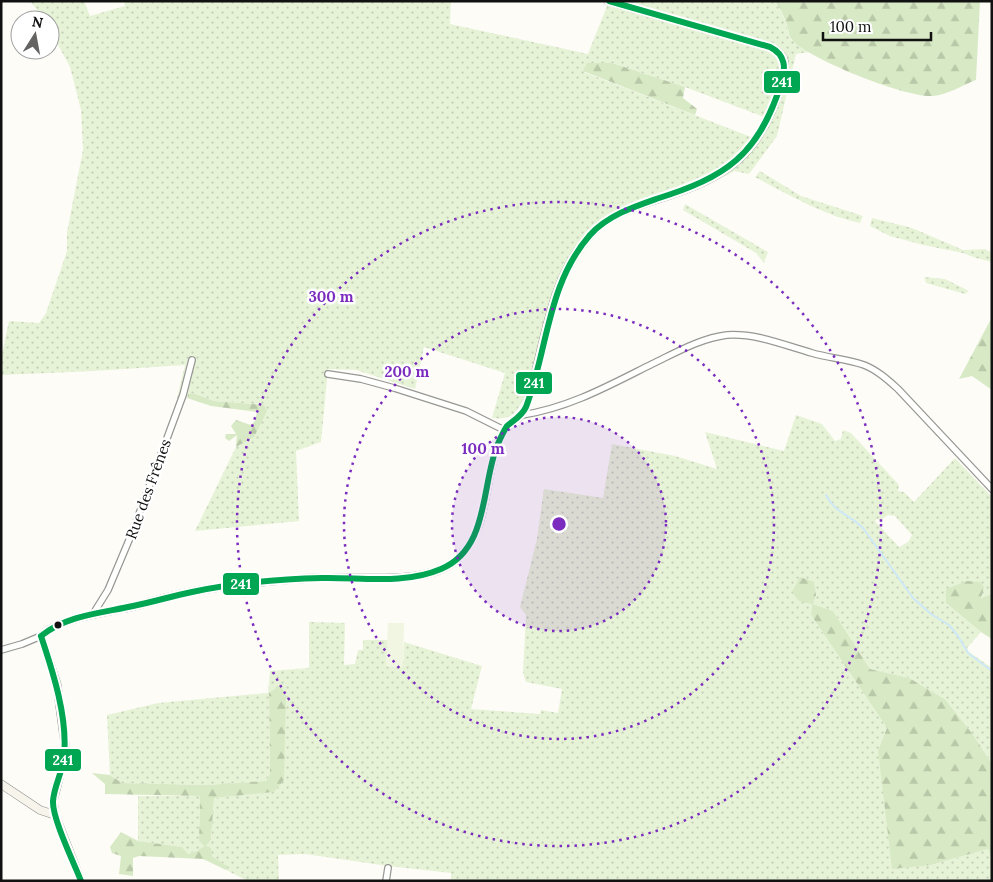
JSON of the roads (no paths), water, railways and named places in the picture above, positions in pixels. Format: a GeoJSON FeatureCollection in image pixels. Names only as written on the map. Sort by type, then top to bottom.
{"type":"FeatureCollection","features":[{"type":"Feature","properties":{"kind":"street"},"geometry":{"type":"LineString","coordinates":[[1,650],[41,636],[54,627],[93,614],[196,591],[263,582],[313,578],[404,577],[441,569],[456,560],[468,546],[477,529],[491,464],[504,430],[522,415],[529,400],[552,306],[576,253],[606,221],[623,212],[710,180],[728,169],[746,153],[769,119],[784,78],[785,66],[783,56],[778,50],[608,1]]}},
{"type":"Feature","properties":{"kind":"street"},"geometry":{"type":"LineString","coordinates":[[522,415],[543,412],[589,395],[668,356],[707,340],[726,335],[762,338],[813,354],[864,365],[882,375],[898,389],[992,489]]}},
{"type":"Feature","properties":{"kind":"street","name":"Rue des Frênes"},"geometry":{"type":"LineString","coordinates":[[93,614],[108,590],[132,533],[183,396],[192,360]]}},
{"type":"Feature","properties":{"kind":"street"},"geometry":{"type":"LineString","coordinates":[[328,374],[361,379],[403,390],[466,411],[504,430]]}},
{"type":"Feature","properties":{"kind":"street"},"geometry":{"type":"LineString","coordinates":[[41,636],[57,685],[64,744],[64,759],[53,801],[55,815],[81,881]]}},
{"type":"Feature","properties":{"kind":"street"},"geometry":{"type":"LineString","coordinates":[[1,784],[40,810],[55,815]]}},
{"type":"Feature","properties":{"kind":"street"},"geometry":{"type":"LineString","coordinates":[[386,881],[388,868]]}},
{"type":"Feature","properties":{"kind":"waterway"},"geometry":{"type":"LineString","coordinates":[[826,495],[833,506],[863,528],[913,598],[931,614],[949,625],[968,653],[992,671]]}}]}
